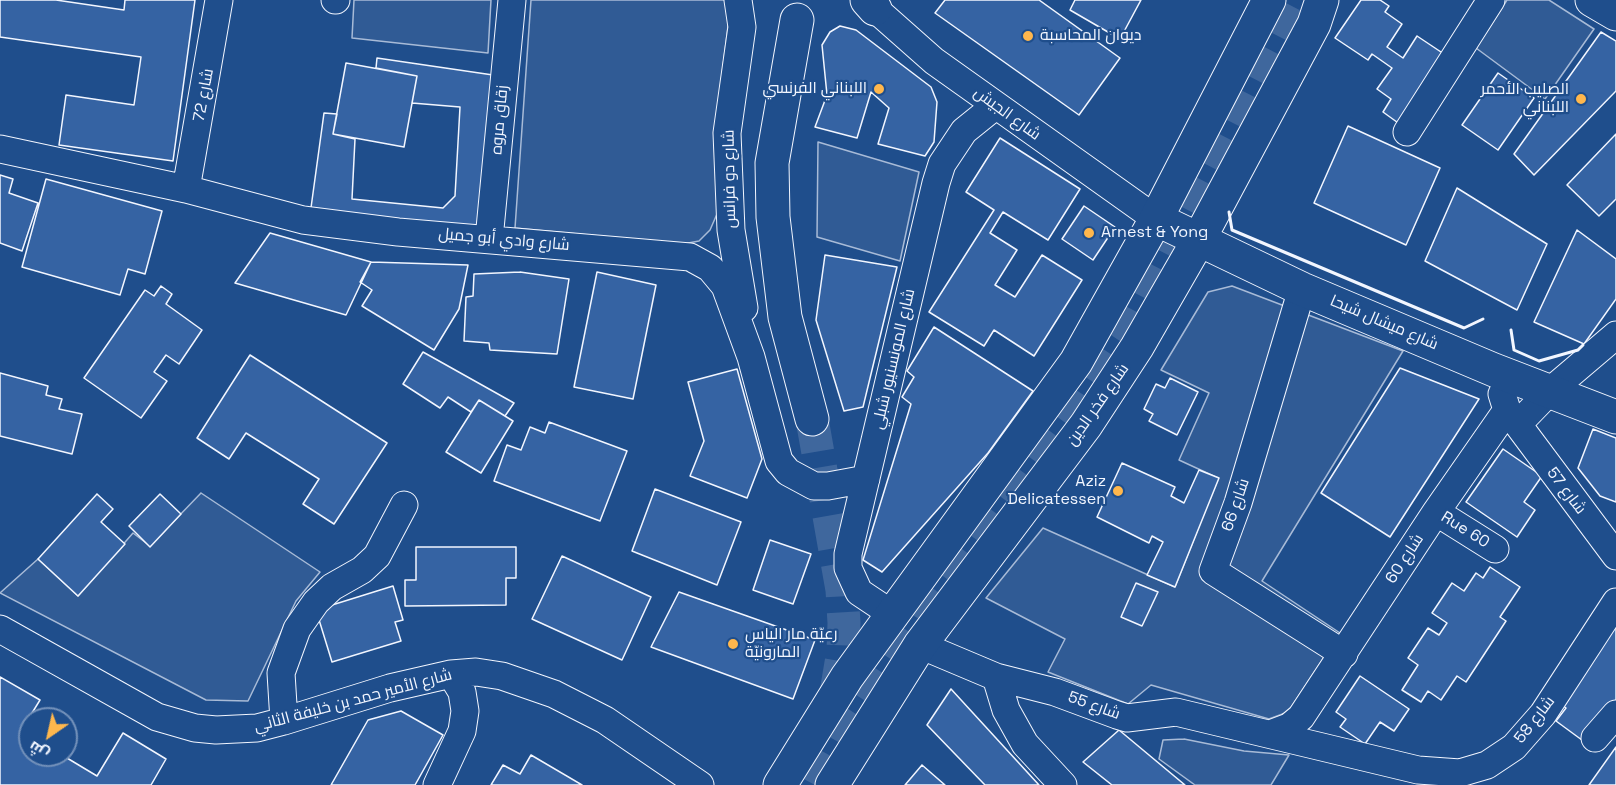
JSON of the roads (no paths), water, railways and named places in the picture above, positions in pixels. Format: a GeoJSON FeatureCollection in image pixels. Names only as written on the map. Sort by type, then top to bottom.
{"type":"FeatureCollection","features":[{"type":"Feature","properties":{"kind":"main road"},"geometry":{"type":"LineString","coordinates":[[780,785],[847,677],[1076,362],[1156,219],[1269,0]]}},
{"type":"Feature","properties":{"kind":"main road"},"geometry":{"type":"LineString","coordinates":[[1592,0],[1616,14]]}},
{"type":"Feature","properties":{"kind":"main road","name":"شارع فخر الدين"},"geometry":{"type":"LineString","coordinates":[[832,785],[865,729],[920,645],[1086,425],[1137,347],[1198,242],[1322,8]]}},
{"type":"Feature","properties":{"kind":"main road"},"geometry":{"type":"LineString","coordinates":[[797,20],[772,164],[773,217],[785,317],[812,419]]}},
{"type":"Feature","properties":{"kind":"main road","name":"شارع ميشال شيحا"},"geometry":{"type":"LineString","coordinates":[[1156,219],[1198,242],[1302,289],[1494,370],[1616,417]]}},
{"type":"Feature","properties":{"kind":"main road"},"geometry":{"type":"LineString","coordinates":[[849,785],[865,729]]}},
{"type":"Feature","properties":{"kind":"street","name":"شارع 72"},"geometry":{"type":"LineString","coordinates":[[186,189],[219,0]]}},
{"type":"Feature","properties":{"kind":"street","name":"زقاق مروه"},"geometry":{"type":"LineString","coordinates":[[489,239],[512,0]]}},
{"type":"Feature","properties":{"kind":"street","name":"شارع دو فرانس"},"geometry":{"type":"LineString","coordinates":[[738,0],[742,27],[727,133],[731,230],[751,357]]}},
{"type":"Feature","properties":{"kind":"street"},"geometry":{"type":"LineString","coordinates":[[1407,132],[1491,0]]}},
{"type":"Feature","properties":{"kind":"street","name":"شارع الجيش"},"geometry":{"type":"LineString","coordinates":[[869,3],[917,47],[995,106],[1156,219]]}},
{"type":"Feature","properties":{"kind":"street","name":"شارع المونسنيور شبلي"},"geometry":{"type":"LineString","coordinates":[[892,614],[859,592],[848,567],[848,554],[936,183],[942,165],[964,131],[995,106]]}},
{"type":"Feature","properties":{"kind":"street","name":"شارع وادي أبو جميل"},"geometry":{"type":"LineString","coordinates":[[0,149],[186,189],[303,220],[690,257],[710,268],[724,286],[751,357],[778,461],[788,472],[814,486],[828,486],[866,479]]}},
{"type":"Feature","properties":{"kind":"street","name":"شارع 66"},"geometry":{"type":"LineString","coordinates":[[1302,289],[1238,503],[1213,571],[1344,654]]}},
{"type":"Feature","properties":{"kind":"street"},"geometry":{"type":"LineString","coordinates":[[1494,370],[1513,416],[1549,392],[1616,335]]}},
{"type":"Feature","properties":{"kind":"street","name":"شارع 60"},"geometry":{"type":"LineString","coordinates":[[1273,733],[1289,727],[1301,717],[1436,512],[1513,416]]}},
{"type":"Feature","properties":{"kind":"street","name":"شارع 57"},"geometry":{"type":"LineString","coordinates":[[1513,416],[1540,456],[1616,556]]}},
{"type":"Feature","properties":{"kind":"street"},"geometry":{"type":"LineString","coordinates":[[285,722],[280,673],[297,629],[316,602],[332,586],[362,570],[376,556],[404,505]]}},
{"type":"Feature","properties":{"kind":"street","name":"Rue 60"},"geometry":{"type":"LineString","coordinates":[[1436,512],[1495,549]]}},
{"type":"Feature","properties":{"kind":"street","name":"شارع 58"},"geometry":{"type":"LineString","coordinates":[[1273,733],[1418,770],[1460,773],[1487,765],[1514,747],[1543,714],[1616,602]]}},
{"type":"Feature","properties":{"kind":"street","name":"شارع الأمير حمد بن خليفة الثاني"},"geometry":{"type":"LineString","coordinates":[[0,629],[137,708],[172,723],[216,730],[256,728],[285,722],[390,688],[451,674],[476,672],[502,676],[554,694],[605,720],[700,785]]}},
{"type":"Feature","properties":{"kind":"street","name":"شارع 55"},"geometry":{"type":"LineString","coordinates":[[920,645],[996,677],[1055,692],[1127,718],[1176,712],[1254,732],[1273,733]]}},
{"type":"Feature","properties":{"kind":"street"},"geometry":{"type":"LineString","coordinates":[[437,785],[462,731],[465,711],[462,692],[451,674]]}},
{"type":"Feature","properties":{"kind":"street"},"geometry":{"type":"LineString","coordinates":[[996,677],[1006,710],[1025,744],[1063,785]]}},
{"type":"Feature","properties":{"kind":"street"},"geometry":{"type":"LineString","coordinates":[[1595,738],[1616,714]]}},
{"type":"Feature","properties":{"kind":"tunnel"},"geometry":{"type":"LineString","coordinates":[[815,785],[841,737],[936,591],[1069,409],[1119,333],[1291,0]]}},
{"type":"Feature","properties":{"kind":"tunnel"},"geometry":{"type":"LineString","coordinates":[[812,419],[842,590],[843,651],[835,699]]}},
{"type":"Feature","properties":{"kind":"place","name":"ديوان المحاسبة"},"geometry":{"type":"Point","coordinates":[1028,36]}},
{"type":"Feature","properties":{"kind":"place","name":"اللبناني الفرنسي"},"geometry":{"type":"Point","coordinates":[879,89]}},
{"type":"Feature","properties":{"kind":"place","name":"الصليب الأحمر اللبناني"},"geometry":{"type":"Point","coordinates":[1581,99]}},
{"type":"Feature","properties":{"kind":"place","name":"Arnest & Yong"},"geometry":{"type":"Point","coordinates":[1089,233]}},
{"type":"Feature","properties":{"kind":"place","name":"Aziz Delicatessen"},"geometry":{"type":"Point","coordinates":[1118,491]}},
{"type":"Feature","properties":{"kind":"place","name":"رعيّة مار الياس المارونيّة"},"geometry":{"type":"Point","coordinates":[733,644]}}]}
